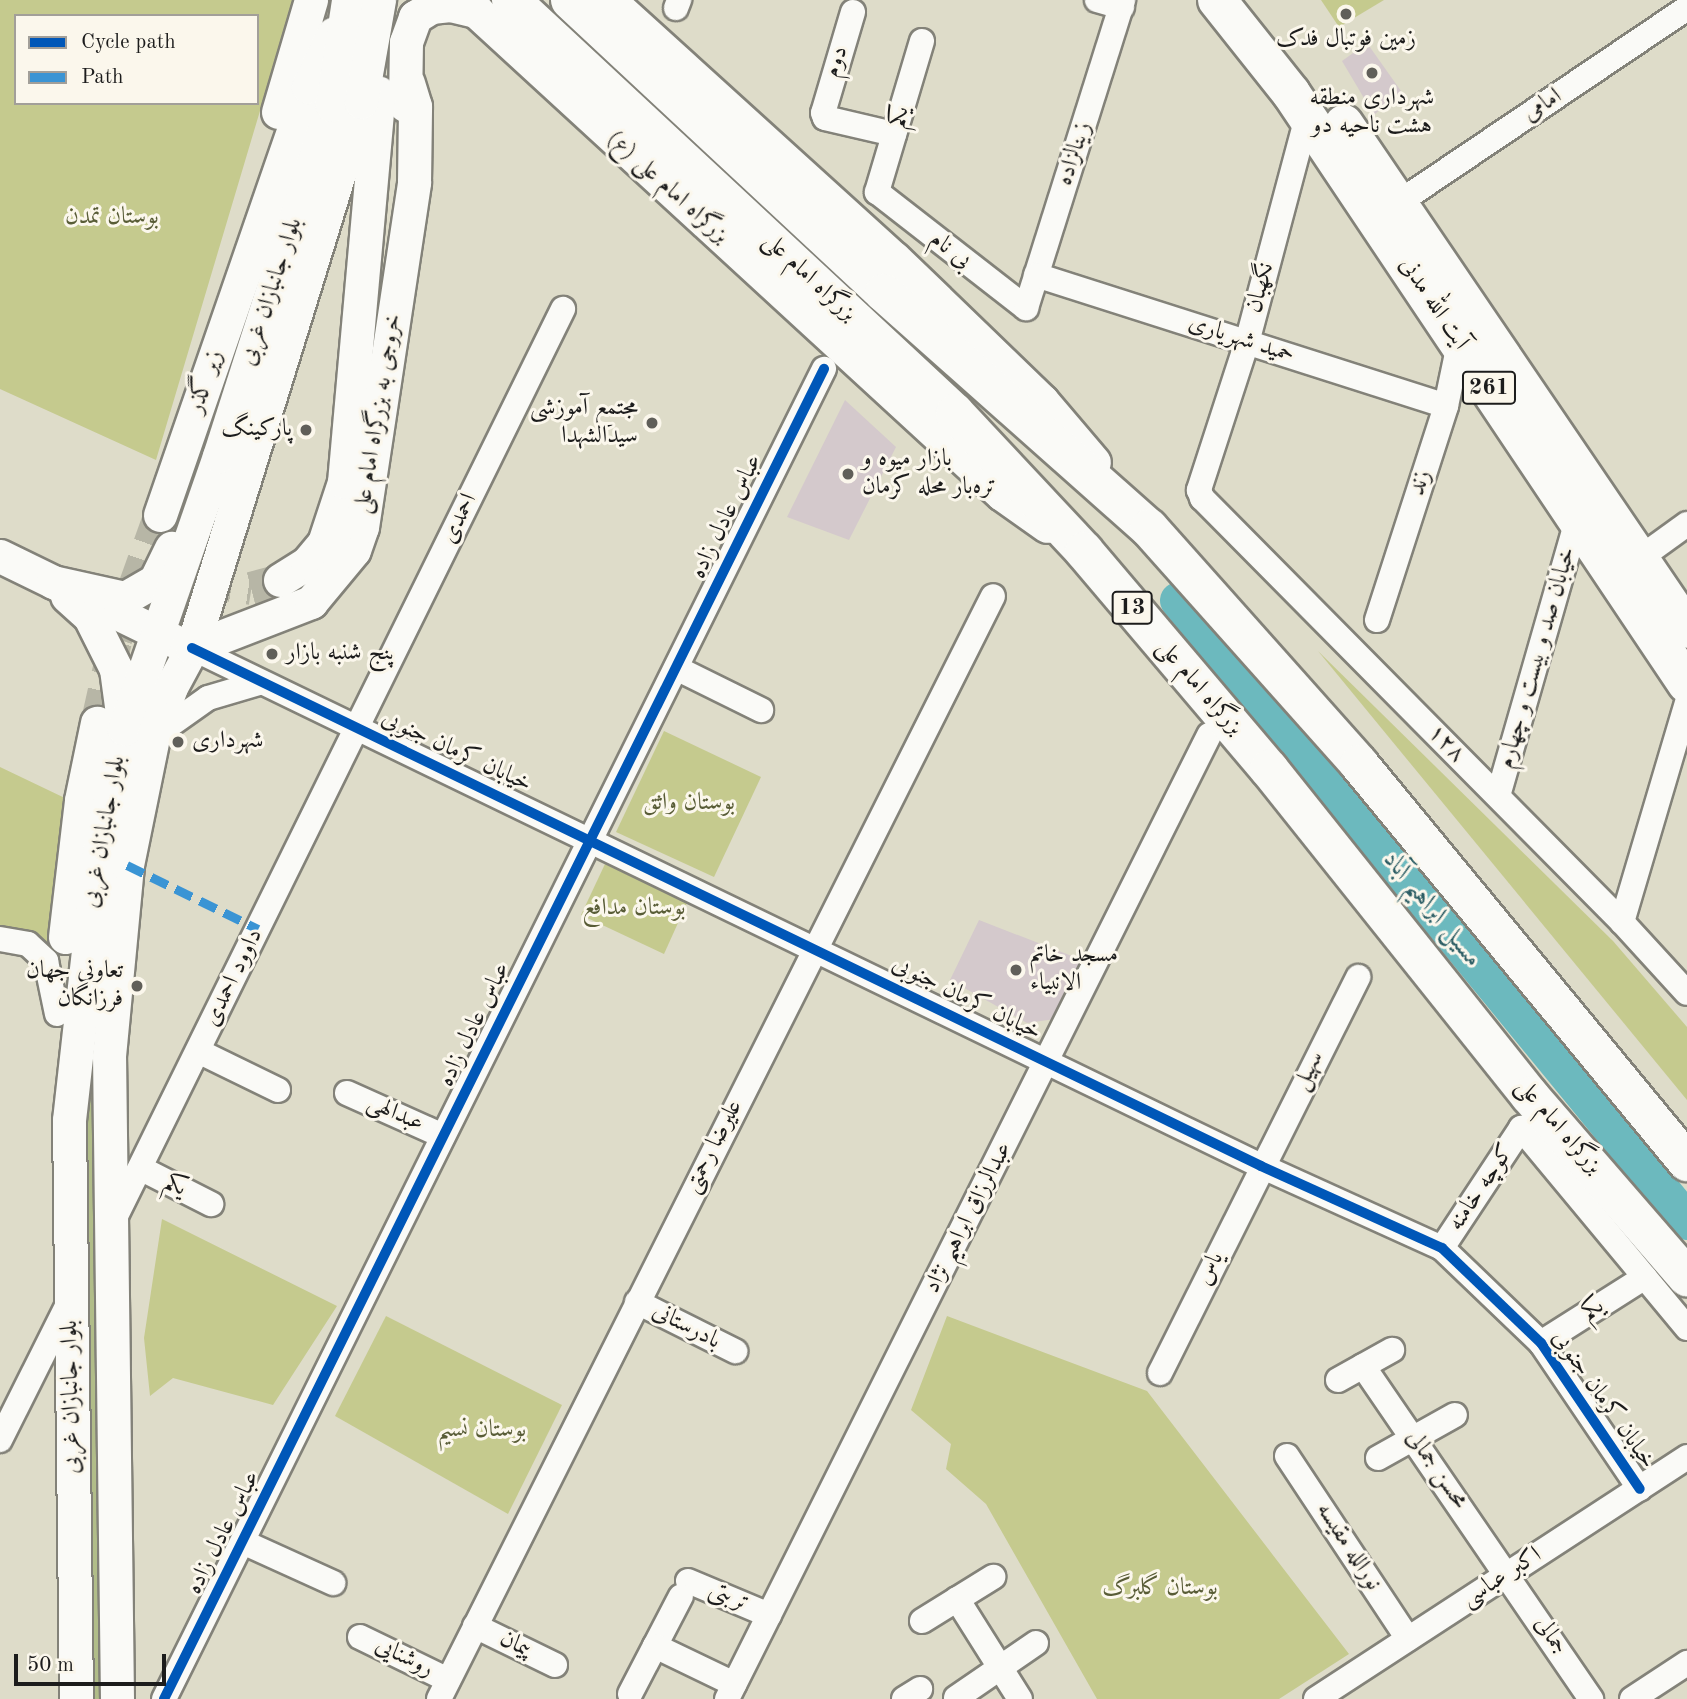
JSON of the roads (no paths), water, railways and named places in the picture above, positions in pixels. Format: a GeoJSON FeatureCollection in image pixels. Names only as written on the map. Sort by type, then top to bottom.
{"type":"FeatureCollection","features":[{"type":"Feature","properties":{"kind":"main road"},"geometry":{"type":"LineString","coordinates":[[252,249],[258,191],[310,0]]}},
{"type":"Feature","properties":{"kind":"main road","name":"بلوار جانبازان غربی"},"geometry":{"type":"LineString","coordinates":[[252,249],[308,87],[348,0]]}},
{"type":"Feature","properties":{"kind":"main road","name":"بلوار جانبازان غربی"},"geometry":{"type":"LineString","coordinates":[[76,1699],[68,1120],[90,912],[125,730],[155,633],[219,456],[332,105],[348,0]]}},
{"type":"Feature","properties":{"kind":"main road","name":"بلوار جانبازان غربی"},"geometry":{"type":"LineString","coordinates":[[125,730],[171,687],[192,648],[361,102],[375,39],[379,0]]}},
{"type":"Feature","properties":{"kind":"main road","name":"بزرگراه امام علی"},"geometry":{"type":"LineString","coordinates":[[570,0],[914,320],[1149,528],[1359,764],[1687,1162]]}},
{"type":"Feature","properties":{"kind":"main road"},"geometry":{"type":"LineString","coordinates":[[609,0],[894,258],[1042,401],[1149,528]]}},
{"type":"Feature","properties":{"kind":"main road","name":"آیت الله مدنی"},"geometry":{"type":"LineString","coordinates":[[1217,0],[1307,117],[1387,211]]}},
{"type":"Feature","properties":{"kind":"main road","name":"آیت الله مدنی"},"geometry":{"type":"LineString","coordinates":[[1251,0],[1387,211],[1459,344],[1687,684]]}},
{"type":"Feature","properties":{"kind":"main road"},"geometry":{"type":"LineString","coordinates":[[358,329],[375,297],[408,83],[406,42],[415,17],[431,7],[484,4]]}},
{"type":"Feature","properties":{"kind":"main road","name":"بزرگراه امام علی"},"geometry":{"type":"LineString","coordinates":[[484,4],[955,413],[1084,551],[1269,769],[1530,1096],[1687,1277]]}},
{"type":"Feature","properties":{"kind":"main road"},"geometry":{"type":"LineString","coordinates":[[280,580],[307,563],[324,543],[344,482],[380,80],[375,39]]}},
{"type":"Feature","properties":{"kind":"main road","name":"خروجی به بزرگراه امام علی"},"geometry":{"type":"LineString","coordinates":[[192,648],[311,602],[344,568],[354,550],[362,527],[414,182],[415,106],[408,83]]}},
{"type":"Feature","properties":{"kind":"main road","name":"261"},"geometry":{"type":"LineString","coordinates":[[1387,211],[1640,558],[1687,629]]}},
{"type":"Feature","properties":{"kind":"main road","name":"زیر گذر"},"geometry":{"type":"LineString","coordinates":[[160,515],[252,249]]}},
{"type":"Feature","properties":{"kind":"main road"},"geometry":{"type":"LineString","coordinates":[[0,556],[53,582],[117,598],[134,595],[148,586],[162,570],[219,456]]}},
{"type":"Feature","properties":{"kind":"main road"},"geometry":{"type":"LineString","coordinates":[[53,582],[90,617],[116,668],[125,730],[79,813],[57,1014],[68,1120]]}},
{"type":"Feature","properties":{"kind":"main road","name":"خیابان کرمان جنوبی"},"geometry":{"type":"LineString","coordinates":[[53,582],[155,633],[192,648]]}},
{"type":"Feature","properties":{"kind":"main road","name":"بلوار جانبازان غربی"},"geometry":{"type":"LineString","coordinates":[[117,1699],[109,1056],[115,958],[138,801],[125,730]]}},
{"type":"Feature","properties":{"kind":"street"},"geometry":{"type":"LineString","coordinates":[[1097,0],[1122,4]]}},
{"type":"Feature","properties":{"kind":"street","name":"زینالزاده"},"geometry":{"type":"LineString","coordinates":[[1026,308],[1122,4]]}},
{"type":"Feature","properties":{"kind":"street","name":"امامی"},"geometry":{"type":"LineString","coordinates":[[1387,211],[1687,8]]}},
{"type":"Feature","properties":{"kind":"street","name":"دوم"},"geometry":{"type":"LineString","coordinates":[[853,12],[823,113],[825,118],[894,134]]}},
{"type":"Feature","properties":{"kind":"street","name":"یکم"},"geometry":{"type":"LineString","coordinates":[[877,192],[922,41]]}},
{"type":"Feature","properties":{"kind":"street","name":"نگهبان"},"geometry":{"type":"LineString","coordinates":[[1202,498],[1199,490],[1247,342],[1307,117]]}},
{"type":"Feature","properties":{"kind":"street","name":"بی نام"},"geometry":{"type":"LineString","coordinates":[[877,192],[1026,308]]}},
{"type":"Feature","properties":{"kind":"street","name":"حمید شهریاری"},"geometry":{"type":"LineString","coordinates":[[1036,275],[1446,405]]}},
{"type":"Feature","properties":{"kind":"street","name":"احمدی"},"geometry":{"type":"LineString","coordinates":[[357,729],[563,309]]}},
{"type":"Feature","properties":{"kind":"street","name":"زند"},"geometry":{"type":"LineString","coordinates":[[1377,620],[1446,405],[1459,344]]}},
{"type":"Feature","properties":{"kind":"street","name":"عباس عادل زاده"},"geometry":{"type":"LineString","coordinates":[[164,1699],[245,1543],[443,1136],[824,369]]}},
{"type":"Feature","properties":{"kind":"street","name":"۱۲۸"},"geometry":{"type":"LineString","coordinates":[[1202,498],[1622,922],[1687,993]]}},
{"type":"Feature","properties":{"kind":"street","name":"خیابان صد و بیست و چهارم"},"geometry":{"type":"LineString","coordinates":[[1497,796],[1577,520]]}},
{"type":"Feature","properties":{"kind":"street"},"geometry":{"type":"LineString","coordinates":[[1640,558],[1687,524]]}},
{"type":"Feature","properties":{"kind":"street","name":"علیرضا رحمتی"},"geometry":{"type":"LineString","coordinates":[[443,1689],[993,596]]}},
{"type":"Feature","properties":{"kind":"street","name":"خیابان کرمان جنوبی"},"geometry":{"type":"LineString","coordinates":[[192,648],[259,683],[590,839],[1261,1166],[1442,1248],[1541,1343],[1640,1489]]}},
{"type":"Feature","properties":{"kind":"street"},"geometry":{"type":"LineString","coordinates":[[676,668],[761,710]]}},
{"type":"Feature","properties":{"kind":"street"},"geometry":{"type":"LineString","coordinates":[[125,730],[208,698],[259,683]]}},
{"type":"Feature","properties":{"kind":"street"},"geometry":{"type":"LineString","coordinates":[[1622,922],[1687,702]]}},
{"type":"Feature","properties":{"kind":"street","name":"داوود احمدی"},"geometry":{"type":"LineString","coordinates":[[111,1226],[357,729]]}},
{"type":"Feature","properties":{"kind":"street","name":"عبدالرزاق ابراهیم نژاد"},"geometry":{"type":"LineString","coordinates":[[730,1691],[1048,1062],[1209,735]]}},
{"type":"Feature","properties":{"kind":"street"},"geometry":{"type":"LineString","coordinates":[[0,939],[28,944],[46,961],[57,1014]]}},
{"type":"Feature","properties":{"kind":"street","name":"سهیل"},"geometry":{"type":"LineString","coordinates":[[1261,1166],[1358,977]]}},
{"type":"Feature","properties":{"kind":"street"},"geometry":{"type":"LineString","coordinates":[[198,1051],[278,1090]]}},
{"type":"Feature","properties":{"kind":"street","name":"عبدالهی"},"geometry":{"type":"LineString","coordinates":[[347,1093],[443,1136]]}},
{"type":"Feature","properties":{"kind":"street","name":"کوچه خامنه"},"geometry":{"type":"LineString","coordinates":[[1442,1248],[1521,1128],[1645,1277]]}},
{"type":"Feature","properties":{"kind":"street","name":"یاس"},"geometry":{"type":"LineString","coordinates":[[1160,1373],[1261,1166]]}},
{"type":"Feature","properties":{"kind":"street","name":"یکم"},"geometry":{"type":"LineString","coordinates":[[140,1168],[211,1204]]}},
{"type":"Feature","properties":{"kind":"street"},"geometry":{"type":"LineString","coordinates":[[1645,1277],[1687,1328]]}},
{"type":"Feature","properties":{"kind":"street","name":"یکم"},"geometry":{"type":"LineString","coordinates":[[1541,1343],[1645,1277]]}},
{"type":"Feature","properties":{"kind":"street"},"geometry":{"type":"LineString","coordinates":[[0,1440],[71,1298]]}},
{"type":"Feature","properties":{"kind":"street","name":"بادرستانی"},"geometry":{"type":"LineString","coordinates":[[637,1302],[735,1351]]}},
{"type":"Feature","properties":{"kind":"street"},"geometry":{"type":"LineString","coordinates":[[1338,1380],[1392,1350]]}},
{"type":"Feature","properties":{"kind":"street","name":"محسن جمالی"},"geometry":{"type":"LineString","coordinates":[[1363,1366],[1509,1574]]}},
{"type":"Feature","properties":{"kind":"street"},"geometry":{"type":"LineString","coordinates":[[1378,1458],[1455,1415]]}},
{"type":"Feature","properties":{"kind":"street","name":"نورالله مقیسه"},"geometry":{"type":"LineString","coordinates":[[1287,1456],[1408,1639]]}},
{"type":"Feature","properties":{"kind":"street","name":"اکبر عباسی"},"geometry":{"type":"LineString","coordinates":[[1316,1699],[1687,1457]]}},
{"type":"Feature","properties":{"kind":"street"},"geometry":{"type":"LineString","coordinates":[[245,1543],[333,1583]]}},
{"type":"Feature","properties":{"kind":"street","name":"جمالی"},"geometry":{"type":"LineString","coordinates":[[1509,1574],[1591,1699]]}},
{"type":"Feature","properties":{"kind":"street"},"geometry":{"type":"LineString","coordinates":[[922,1620],[993,1577]]}},
{"type":"Feature","properties":{"kind":"street","name":"تربتی"},"geometry":{"type":"LineString","coordinates":[[655,1646],[684,1588],[769,1615]]}},
{"type":"Feature","properties":{"kind":"street"},"geometry":{"type":"LineString","coordinates":[[957,1599],[1020,1699]]}},
{"type":"Feature","properties":{"kind":"street","name":"پیمان"},"geometry":{"type":"LineString","coordinates":[[475,1626],[555,1665]]}},
{"type":"Feature","properties":{"kind":"street","name":"روشنایی"},"geometry":{"type":"LineString","coordinates":[[360,1637],[443,1689]]}},
{"type":"Feature","properties":{"kind":"street"},"geometry":{"type":"LineString","coordinates":[[956,1698],[1036,1643]]}},
{"type":"Feature","properties":{"kind":"street"},"geometry":{"type":"LineString","coordinates":[[631,1694],[655,1646],[730,1691]]}},
{"type":"Feature","properties":{"kind":"street"},"geometry":{"type":"LineString","coordinates":[[1632,1699],[1687,1663]]}},
{"type":"Feature","properties":{"kind":"waterway","name":"مسیل ابراهیم آباد"},"geometry":{"type":"LineString","coordinates":[[1178,600],[1687,1221]]}},
{"type":"Feature","properties":{"kind":"tunnel"},"geometry":{"type":"LineString","coordinates":[[97,723],[116,638],[160,515]]}},
{"type":"Feature","properties":{"kind":"tunnel"},"geometry":{"type":"LineString","coordinates":[[168,540],[188,573],[199,580],[251,588],[280,580]]}},
{"type":"Feature","properties":{"kind":"place","name":"زمین فوتبال فدک"},"geometry":{"type":"Point","coordinates":[1346,14]}},
{"type":"Feature","properties":{"kind":"place","name":"شهرداری منطقه هشت ناحیه دو"},"geometry":{"type":"Point","coordinates":[1372,73]}},
{"type":"Feature","properties":{"kind":"place","name":"مجتمع آموزشی سیدالشهدا"},"geometry":{"type":"Point","coordinates":[652,423]}},
{"type":"Feature","properties":{"kind":"place","name":"پارکینگ"},"geometry":{"type":"Point","coordinates":[306,430]}},
{"type":"Feature","properties":{"kind":"place","name":"بازار میوه و تره‌بار محله کرمان"},"geometry":{"type":"Point","coordinates":[848,474]}},
{"type":"Feature","properties":{"kind":"place","name":"پنج شنبه بازار"},"geometry":{"type":"Point","coordinates":[272,654]}},
{"type":"Feature","properties":{"kind":"place","name":"شهرداری"},"geometry":{"type":"Point","coordinates":[178,742]}},
{"type":"Feature","properties":{"kind":"place","name":"مسجد خاتم الانبیاء"},"geometry":{"type":"Point","coordinates":[1016,970]}},
{"type":"Feature","properties":{"kind":"place","name":"تعاونی جهان فرزانگان"},"geometry":{"type":"Point","coordinates":[137,986]}},
{"type":"Feature","properties":{"kind":"park label","name":"بوستان تمدن"},"geometry":{"type":"Point","coordinates":[112,218]}},
{"type":"Feature","properties":{"kind":"park label","name":"بوستان واثق"},"geometry":{"type":"Point","coordinates":[689,804]}},
{"type":"Feature","properties":{"kind":"park label","name":"بوستان مدافع"},"geometry":{"type":"Point","coordinates":[634,909]}},
{"type":"Feature","properties":{"kind":"park label","name":"بوستان نسیم"},"geometry":{"type":"Point","coordinates":[482,1431]}},
{"type":"Feature","properties":{"kind":"park label","name":"بوستان گلبرگ"},"geometry":{"type":"Point","coordinates":[1160,1589]}}]}
